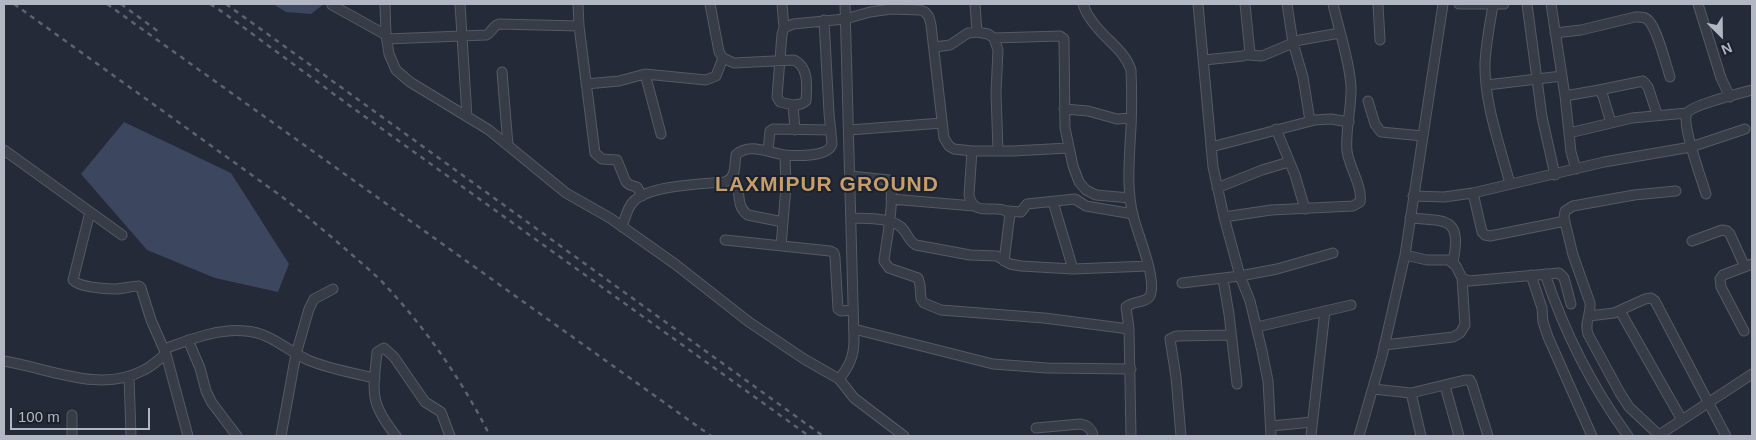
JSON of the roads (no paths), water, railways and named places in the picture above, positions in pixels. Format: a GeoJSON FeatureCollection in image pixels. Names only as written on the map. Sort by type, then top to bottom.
{"type":"FeatureCollection","features":[{"type":"Feature","properties":{"kind":"street"},"geometry":{"type":"LineString","coordinates":[[385,4],[386,37],[389,54],[396,70],[410,82],[489,130],[566,193],[622,227],[675,264],[749,322],[839,380],[854,398],[904,436]]}},
{"type":"Feature","properties":{"kind":"street"},"geometry":{"type":"LineString","coordinates":[[460,4],[467,117]]}},
{"type":"Feature","properties":{"kind":"street"},"geometry":{"type":"LineString","coordinates":[[578,4],[579,26],[595,153],[602,158],[617,160],[626,182],[637,187],[642,196]]}},
{"type":"Feature","properties":{"kind":"street"},"geometry":{"type":"LineString","coordinates":[[710,4],[719,52],[723,58],[734,63],[780,60],[794,60],[801,63],[805,70],[806,101],[801,104],[780,102],[777,97],[780,60],[782,34],[784,28],[782,4]]}},
{"type":"Feature","properties":{"kind":"street"},"geometry":{"type":"LineString","coordinates":[[839,380],[848,369],[854,354],[844,4]]}},
{"type":"Feature","properties":{"kind":"street"},"geometry":{"type":"LineString","coordinates":[[975,4],[977,32]]}},
{"type":"Feature","properties":{"kind":"street"},"geometry":{"type":"LineString","coordinates":[[1083,4],[1092,22],[1123,54],[1131,70],[1128,174],[1130,198],[1148,266],[1151,292],[1146,300],[1130,304],[1126,307],[1129,329],[1131,436]]}},
{"type":"Feature","properties":{"kind":"street"},"geometry":{"type":"LineString","coordinates":[[1198,4],[1211,147],[1217,188],[1240,276],[1250,301],[1257,327],[1268,381],[1271,436]]}},
{"type":"Feature","properties":{"kind":"street"},"geometry":{"type":"LineString","coordinates":[[1245,4],[1250,48],[1248,55]]}},
{"type":"Feature","properties":{"kind":"street"},"geometry":{"type":"LineString","coordinates":[[1287,4],[1293,44],[1303,77],[1310,121]]}},
{"type":"Feature","properties":{"kind":"street"},"geometry":{"type":"LineString","coordinates":[[1224,217],[1271,210],[1353,206],[1360,202],[1359,191],[1347,152],[1351,104],[1350,70],[1333,4]]}},
{"type":"Feature","properties":{"kind":"street"},"geometry":{"type":"LineString","coordinates":[[1378,4],[1380,40]]}},
{"type":"Feature","properties":{"kind":"street"},"geometry":{"type":"LineString","coordinates":[[1359,436],[1373,389],[1405,255],[1443,4]]}},
{"type":"Feature","properties":{"kind":"street"},"geometry":{"type":"LineString","coordinates":[[1459,4],[1504,4]]}},
{"type":"Feature","properties":{"kind":"street"},"geometry":{"type":"LineString","coordinates":[[1527,4],[1544,127],[1555,175]]}},
{"type":"Feature","properties":{"kind":"street"},"geometry":{"type":"LineString","coordinates":[[1551,4],[1565,96],[1571,152],[1576,169]]}},
{"type":"Feature","properties":{"kind":"street"},"geometry":{"type":"LineString","coordinates":[[1698,4],[1720,78],[1730,97]]}},
{"type":"Feature","properties":{"kind":"street"},"geometry":{"type":"LineString","coordinates":[[332,5],[386,37],[486,35],[490,34],[495,25],[499,24],[579,26]]}},
{"type":"Feature","properties":{"kind":"street"},"geometry":{"type":"LineString","coordinates":[[1494,5],[1485,63],[1486,84],[1493,120],[1510,184]]}},
{"type":"Feature","properties":{"kind":"street"},"geometry":{"type":"LineString","coordinates":[[784,28],[793,24],[845,19],[870,12],[891,9],[920,10],[925,8],[931,24],[944,138],[949,146],[972,151],[1068,148]]}},
{"type":"Feature","properties":{"kind":"street"},"geometry":{"type":"LineString","coordinates":[[1555,33],[1581,30],[1635,17],[1643,17],[1650,21],[1654,29],[1670,77]]}},
{"type":"Feature","properties":{"kind":"street"},"geometry":{"type":"LineString","coordinates":[[622,227],[627,213],[634,202],[642,196],[658,190],[726,182],[732,179],[736,155],[740,151],[748,149],[768,150],[785,155],[827,152],[831,149],[829,20]]}},
{"type":"Feature","properties":{"kind":"street"},"geometry":{"type":"LineString","coordinates":[[934,47],[950,45],[968,33],[977,32],[988,34],[994,38],[1060,36],[1064,39],[1064,109],[1068,148],[1079,182],[1086,190],[1096,195],[1130,198]]}},
{"type":"Feature","properties":{"kind":"street"},"geometry":{"type":"LineString","coordinates":[[1204,60],[1248,55],[1262,56],[1300,40],[1340,33]]}},
{"type":"Feature","properties":{"kind":"street"},"geometry":{"type":"LineString","coordinates":[[994,38],[998,50],[996,93],[998,151]]}},
{"type":"Feature","properties":{"kind":"street"},"geometry":{"type":"LineString","coordinates":[[586,84],[619,81],[645,74],[706,80],[716,76],[723,58]]}},
{"type":"Feature","properties":{"kind":"street"},"geometry":{"type":"LineString","coordinates":[[502,72],[508,145]]}},
{"type":"Feature","properties":{"kind":"street"},"geometry":{"type":"LineString","coordinates":[[645,74],[653,97],[661,134]]}},
{"type":"Feature","properties":{"kind":"street"},"geometry":{"type":"LineString","coordinates":[[1486,84],[1562,76]]}},
{"type":"Feature","properties":{"kind":"street"},"geometry":{"type":"LineString","coordinates":[[1565,96],[1643,81],[1648,88],[1656,114]]}},
{"type":"Feature","properties":{"kind":"street"},"geometry":{"type":"LineString","coordinates":[[1598,90],[1603,96],[1611,123]]}},
{"type":"Feature","properties":{"kind":"street"},"geometry":{"type":"LineString","coordinates":[[1569,133],[1656,114],[1687,113],[1701,105],[1752,90]]}},
{"type":"Feature","properties":{"kind":"street"},"geometry":{"type":"LineString","coordinates":[[1368,101],[1375,124],[1381,132],[1422,136]]}},
{"type":"Feature","properties":{"kind":"street"},"geometry":{"type":"LineString","coordinates":[[793,104],[795,130]]}},
{"type":"Feature","properties":{"kind":"street"},"geometry":{"type":"LineString","coordinates":[[1064,109],[1088,111],[1117,119],[1131,118]]}},
{"type":"Feature","properties":{"kind":"street"},"geometry":{"type":"LineString","coordinates":[[1687,113],[1686,121],[1691,147],[1706,194]]}},
{"type":"Feature","properties":{"kind":"street"},"geometry":{"type":"LineString","coordinates":[[1211,147],[1310,121],[1331,119],[1349,122]]}},
{"type":"Feature","properties":{"kind":"street"},"geometry":{"type":"LineString","coordinates":[[849,130],[942,123]]}},
{"type":"Feature","properties":{"kind":"street"},"geometry":{"type":"LineString","coordinates":[[1276,129],[1305,209]]}},
{"type":"Feature","properties":{"kind":"street"},"geometry":{"type":"LineString","coordinates":[[1414,196],[1435,197],[1473,192],[1644,154],[1691,147],[1745,129]]}},
{"type":"Feature","properties":{"kind":"street"},"geometry":{"type":"LineString","coordinates":[[768,150],[770,131],[773,130],[831,130]]}},
{"type":"Feature","properties":{"kind":"street"},"geometry":{"type":"LineString","coordinates":[[4,150],[122,235]]}},
{"type":"Feature","properties":{"kind":"street"},"geometry":{"type":"LineString","coordinates":[[972,151],[969,195],[970,202],[974,206]]}},
{"type":"Feature","properties":{"kind":"street"},"geometry":{"type":"LineString","coordinates":[[781,246],[786,187],[785,155]]}},
{"type":"Feature","properties":{"kind":"street"},"geometry":{"type":"LineString","coordinates":[[1217,188],[1248,174],[1289,162]]}},
{"type":"Feature","properties":{"kind":"street"},"geometry":{"type":"LineString","coordinates":[[850,176],[889,180],[890,222],[884,254],[885,266],[918,278],[920,298],[924,303],[941,310],[1044,318],[1129,329]]}},
{"type":"Feature","properties":{"kind":"street"},"geometry":{"type":"LineString","coordinates":[[732,179],[737,183],[739,201],[744,212],[748,215],[783,222]]}},
{"type":"Feature","properties":{"kind":"street"},"geometry":{"type":"LineString","coordinates":[[1676,190],[1626,196],[1573,206],[1565,211],[1565,221],[1577,268],[1588,294],[1590,304],[1589,316],[1585,325],[1588,334],[1620,394],[1630,407],[1660,435],[1752,374]]}},
{"type":"Feature","properties":{"kind":"street"},"geometry":{"type":"LineString","coordinates":[[1473,192],[1482,232],[1485,235],[1490,236],[1565,221]]}},
{"type":"Feature","properties":{"kind":"street"},"geometry":{"type":"LineString","coordinates":[[890,199],[974,206],[1018,213],[1027,204],[1075,199],[1086,206],[1133,214]]}},
{"type":"Feature","properties":{"kind":"street"},"geometry":{"type":"LineString","coordinates":[[1053,202],[1073,269]]}},
{"type":"Feature","properties":{"kind":"street"},"geometry":{"type":"LineString","coordinates":[[1004,261],[1010,218],[1008,211]]}},
{"type":"Feature","properties":{"kind":"street"},"geometry":{"type":"LineString","coordinates":[[90,212],[72,276],[74,282],[115,289],[139,286],[165,351],[188,436]]}},
{"type":"Feature","properties":{"kind":"street"},"geometry":{"type":"LineString","coordinates":[[851,218],[890,222],[899,226],[913,244],[965,254],[997,256],[1004,261],[1021,266],[1073,269],[1148,266]]}},
{"type":"Feature","properties":{"kind":"street"},"geometry":{"type":"LineString","coordinates":[[1384,345],[1453,337],[1460,333],[1465,325],[1462,278],[1453,262],[1455,246],[1452,225],[1442,220],[1410,218]]}},
{"type":"Feature","properties":{"kind":"street"},"geometry":{"type":"LineString","coordinates":[[1692,241],[1722,230],[1727,231],[1749,265],[1720,278],[1721,287],[1744,331]]}},
{"type":"Feature","properties":{"kind":"street"},"geometry":{"type":"LineString","coordinates":[[724,240],[830,251],[834,253],[838,309],[841,311],[853,310]]}},
{"type":"Feature","properties":{"kind":"street"},"geometry":{"type":"LineString","coordinates":[[1182,283],[1223,279],[1277,269],[1333,253]]}},
{"type":"Feature","properties":{"kind":"street"},"geometry":{"type":"LineString","coordinates":[[1405,255],[1427,260],[1448,260],[1453,262]]}},
{"type":"Feature","properties":{"kind":"street"},"geometry":{"type":"LineString","coordinates":[[1462,278],[1469,281],[1560,273],[1562,274],[1572,304]]}},
{"type":"Feature","properties":{"kind":"street"},"geometry":{"type":"LineString","coordinates":[[1545,274],[1557,310],[1567,332],[1608,406],[1628,436]]}},
{"type":"Feature","properties":{"kind":"street"},"geometry":{"type":"LineString","coordinates":[[1532,275],[1548,337],[1592,436]]}},
{"type":"Feature","properties":{"kind":"street"},"geometry":{"type":"LineString","coordinates":[[1223,279],[1237,384]]}},
{"type":"Feature","properties":{"kind":"street"},"geometry":{"type":"LineString","coordinates":[[281,436],[296,354],[309,309],[314,299],[333,289]]}},
{"type":"Feature","properties":{"kind":"street"},"geometry":{"type":"LineString","coordinates":[[1589,316],[1620,311],[1646,298],[1656,301],[1726,436]]}},
{"type":"Feature","properties":{"kind":"street"},"geometry":{"type":"LineString","coordinates":[[1257,327],[1351,305]]}},
{"type":"Feature","properties":{"kind":"street"},"geometry":{"type":"LineString","coordinates":[[1311,436],[1325,311]]}},
{"type":"Feature","properties":{"kind":"street"},"geometry":{"type":"LineString","coordinates":[[1620,311],[1682,420]]}},
{"type":"Feature","properties":{"kind":"street"},"geometry":{"type":"LineString","coordinates":[[854,329],[993,364],[1063,369],[1130,369]]}},
{"type":"Feature","properties":{"kind":"street"},"geometry":{"type":"LineString","coordinates":[[4,361],[76,377],[112,379],[129,376],[144,370],[165,351],[188,340],[220,332],[245,330],[266,335],[296,354],[321,365],[375,378]]}},
{"type":"Feature","properties":{"kind":"street"},"geometry":{"type":"LineString","coordinates":[[1181,436],[1176,377],[1170,339],[1176,336],[1231,336]]}},
{"type":"Feature","properties":{"kind":"street"},"geometry":{"type":"LineString","coordinates":[[188,340],[198,362],[206,391],[212,403],[237,436]]}},
{"type":"Feature","properties":{"kind":"street"},"geometry":{"type":"LineString","coordinates":[[396,436],[381,416],[376,405],[374,393],[378,352],[384,348],[394,357],[425,402],[441,412],[450,436]]}},
{"type":"Feature","properties":{"kind":"street"},"geometry":{"type":"LineString","coordinates":[[129,376],[131,436]]}},
{"type":"Feature","properties":{"kind":"street"},"geometry":{"type":"LineString","coordinates":[[1373,389],[1411,393],[1470,380],[1488,436]]}},
{"type":"Feature","properties":{"kind":"street"},"geometry":{"type":"LineString","coordinates":[[1445,386],[1459,436]]}},
{"type":"Feature","properties":{"kind":"street"},"geometry":{"type":"LineString","coordinates":[[1411,393],[1421,436]]}},
{"type":"Feature","properties":{"kind":"street"},"geometry":{"type":"LineString","coordinates":[[72,415],[72,436]]}},
{"type":"Feature","properties":{"kind":"street"},"geometry":{"type":"LineString","coordinates":[[1271,426],[1312,422]]}},
{"type":"Feature","properties":{"kind":"street"},"geometry":{"type":"LineString","coordinates":[[1036,428],[1080,424],[1090,429],[1093,436]]}},
{"type":"Feature","properties":{"kind":"water"},"geometry":{"type":"Polygon","coordinates":[[[273,4],[324,4],[311,14],[286,12],[273,4]]]}},
{"type":"Feature","properties":{"kind":"water"},"geometry":{"type":"Polygon","coordinates":[[[124,122],[231,173],[289,264],[278,292],[215,278],[147,250],[81,174],[124,122]]]}},
{"type":"Feature","properties":{"kind":"railway"},"geometry":{"type":"LineString","coordinates":[[14,4],[281,196],[372,272],[416,320],[443,357],[468,396],[490,436]]}},
{"type":"Feature","properties":{"kind":"railway"},"geometry":{"type":"LineString","coordinates":[[107,4],[711,436]]}},
{"type":"Feature","properties":{"kind":"railway"},"geometry":{"type":"LineString","coordinates":[[121,4],[159,32]]}},
{"type":"Feature","properties":{"kind":"railway"},"geometry":{"type":"LineString","coordinates":[[210,4],[809,436]]}},
{"type":"Feature","properties":{"kind":"railway"},"geometry":{"type":"LineString","coordinates":[[226,4],[823,436]]}},
{"type":"Feature","properties":{"kind":"district","name":"LAXMIPUR GROUND"},"geometry":{"type":"Point","coordinates":[827,185]}}]}
